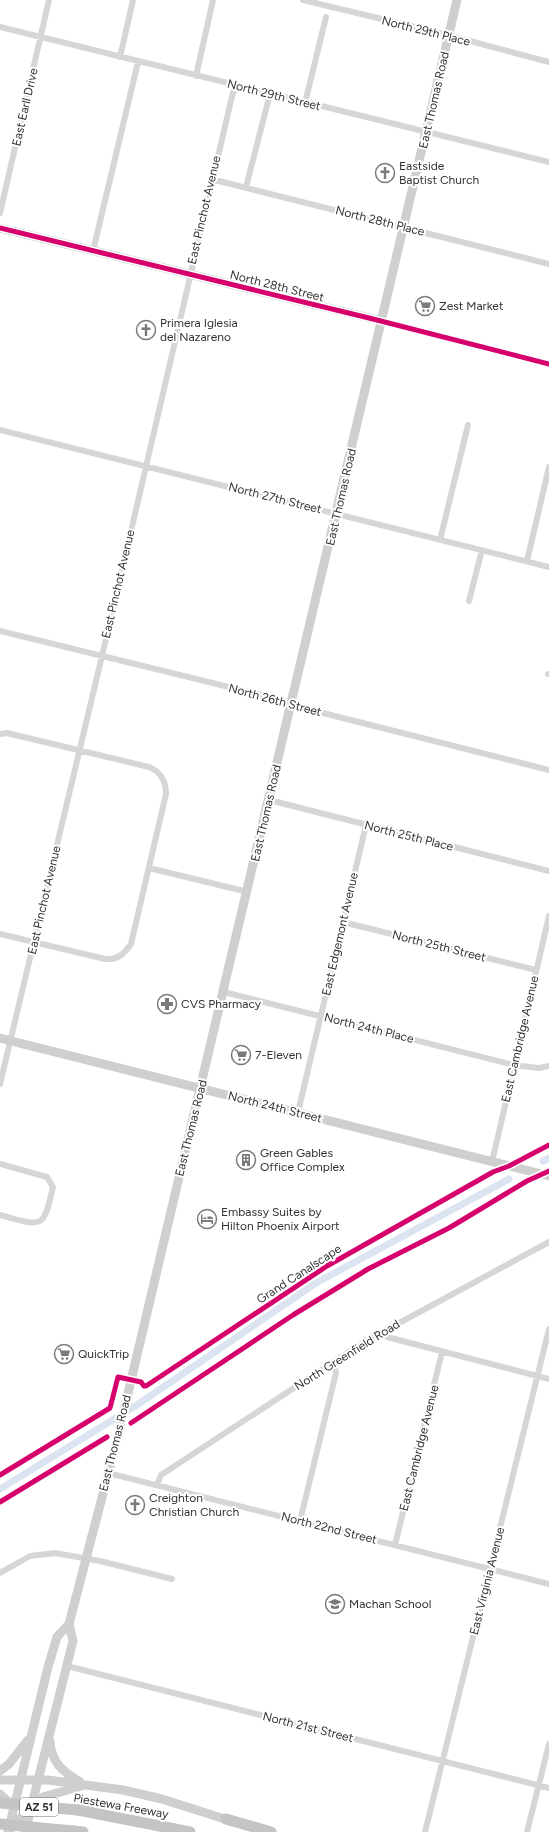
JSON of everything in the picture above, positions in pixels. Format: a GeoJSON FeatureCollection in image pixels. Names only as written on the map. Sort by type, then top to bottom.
{"type":"FeatureCollection","features":[{"type":"Feature","properties":{"kind":"highway","name":"Piestewa Freeway"},"geometry":{"type":"LineString","coordinates":[[0,1803],[78,1810],[190,1832]]}},
{"type":"Feature","properties":{"kind":"highway"},"geometry":{"type":"LineString","coordinates":[[226,1818],[272,1832]]}},
{"type":"Feature","properties":{"kind":"highway","name":"AZ 51"},"geometry":{"type":"LineString","coordinates":[[4,1829],[78,1831]]}},
{"type":"Feature","properties":{"kind":"main road","name":"East Thomas Road"},"geometry":{"type":"LineString","coordinates":[[4,1829],[11,1821],[23,1812],[35,1794],[39,1780],[73,1641],[69,1624],[125,1406],[248,892],[457,0]]}},
{"type":"Feature","properties":{"kind":"main road","name":"North 28th Street"},"geometry":{"type":"LineString","coordinates":[[0,228],[382,321]]}},
{"type":"Feature","properties":{"kind":"main road","name":"North 24th Street"},"geometry":{"type":"LineString","coordinates":[[0,1038],[549,1176]]}},
{"type":"Feature","properties":{"kind":"main road","name":"East Thomas Road"},"geometry":{"type":"LineString","coordinates":[[23,1812],[18,1792],[30,1738],[57,1637],[69,1624]]}},
{"type":"Feature","properties":{"kind":"main road"},"geometry":{"type":"LineString","coordinates":[[51,1731],[50,1747],[58,1765],[68,1775],[86,1785]]}},
{"type":"Feature","properties":{"kind":"main road"},"geometry":{"type":"LineString","coordinates":[[0,1771],[9,1764],[30,1738]]}},
{"type":"Feature","properties":{"kind":"main road"},"geometry":{"type":"LineString","coordinates":[[0,1780],[39,1780],[86,1785],[150,1796],[226,1818],[252,1832]]}},
{"type":"Feature","properties":{"kind":"main road"},"geometry":{"type":"LineString","coordinates":[[4,1829],[23,1812],[49,1794],[86,1785]]}},
{"type":"Feature","properties":{"kind":"main road"},"geometry":{"type":"LineString","coordinates":[[0,1794],[23,1812],[35,1832]]}},
{"type":"Feature","properties":{"kind":"main road"},"geometry":{"type":"LineString","coordinates":[[23,1812],[25,1832]]}},
{"type":"Feature","properties":{"kind":"street","name":"East Earll Drive"},"geometry":{"type":"LineString","coordinates":[[0,213],[49,0]]}},
{"type":"Feature","properties":{"kind":"street"},"geometry":{"type":"LineString","coordinates":[[120,57],[133,0]]}},
{"type":"Feature","properties":{"kind":"street"},"geometry":{"type":"LineString","coordinates":[[196,76],[213,0]]}},
{"type":"Feature","properties":{"kind":"street","name":"North 29th Place"},"geometry":{"type":"LineString","coordinates":[[303,0],[549,62]]}},
{"type":"Feature","properties":{"kind":"street"},"geometry":{"type":"LineString","coordinates":[[305,103],[326,16]]}},
{"type":"Feature","properties":{"kind":"street","name":"North 29th Street"},"geometry":{"type":"LineString","coordinates":[[0,27],[549,162]]}},
{"type":"Feature","properties":{"kind":"street"},"geometry":{"type":"LineString","coordinates":[[93,251],[138,62]]}},
{"type":"Feature","properties":{"kind":"street","name":"East Pinchot Avenue"},"geometry":{"type":"LineString","coordinates":[[0,1084],[102,656],[211,179],[233,92],[239,87]]}},
{"type":"Feature","properties":{"kind":"street"},"geometry":{"type":"LineString","coordinates":[[246,187],[270,94]]}},
{"type":"Feature","properties":{"kind":"street","name":"North 28th Place"},"geometry":{"type":"LineString","coordinates":[[211,179],[549,264]]}},
{"type":"Feature","properties":{"kind":"street","name":"North 28th Street"},"geometry":{"type":"LineString","coordinates":[[382,321],[549,364]]}},
{"type":"Feature","properties":{"kind":"street"},"geometry":{"type":"LineString","coordinates":[[440,540],[468,424]]}},
{"type":"Feature","properties":{"kind":"street","name":"North 27th Street"},"geometry":{"type":"LineString","coordinates":[[0,430],[549,567]]}},
{"type":"Feature","properties":{"kind":"street"},"geometry":{"type":"LineString","coordinates":[[527,561],[549,467]]}},
{"type":"Feature","properties":{"kind":"street"},"geometry":{"type":"LineString","coordinates":[[469,601],[482,550]]}},
{"type":"Feature","properties":{"kind":"street","name":"North 26th Street"},"geometry":{"type":"LineString","coordinates":[[0,631],[278,699],[292,704],[549,770]]}},
{"type":"Feature","properties":{"kind":"street"},"geometry":{"type":"LineString","coordinates":[[0,734],[7,733],[149,767],[157,770],[162,776],[166,788],[166,794],[131,944],[121,956],[112,960],[104,960],[0,934]]}},
{"type":"Feature","properties":{"kind":"street","name":"North 25th Place"},"geometry":{"type":"LineString","coordinates":[[269,800],[549,871]]}},
{"type":"Feature","properties":{"kind":"street","name":"East Edgemont Avenue"},"geometry":{"type":"LineString","coordinates":[[298,1112],[366,825]]}},
{"type":"Feature","properties":{"kind":"street"},"geometry":{"type":"LineString","coordinates":[[149,868],[248,892]]}},
{"type":"Feature","properties":{"kind":"street","name":"East Cambridge Avenue"},"geometry":{"type":"LineString","coordinates":[[492,1162],[549,916]]}},
{"type":"Feature","properties":{"kind":"street","name":"North 25th Street"},"geometry":{"type":"LineString","coordinates":[[343,922],[536,970]]}},
{"type":"Feature","properties":{"kind":"street","name":"North 24th Place"},"geometry":{"type":"LineString","coordinates":[[224,992],[514,1065],[539,1068],[549,1066]]}},
{"type":"Feature","properties":{"kind":"street"},"geometry":{"type":"LineString","coordinates":[[0,1164],[47,1177],[53,1187],[47,1212],[42,1220],[38,1222],[29,1222],[0,1215]]}},
{"type":"Feature","properties":{"kind":"street","name":"North Greenfield Road"},"geometry":{"type":"LineString","coordinates":[[157,1485],[161,1476],[333,1362],[382,1332],[549,1242]]}},
{"type":"Feature","properties":{"kind":"street","name":"East Virginia Avenue"},"geometry":{"type":"LineString","coordinates":[[425,1832],[549,1330]]}},
{"type":"Feature","properties":{"kind":"street"},"geometry":{"type":"LineString","coordinates":[[382,1332],[387,1337],[549,1379]]}},
{"type":"Feature","properties":{"kind":"street","name":"East Cambridge Avenue"},"geometry":{"type":"LineString","coordinates":[[395,1545],[442,1352]]}},
{"type":"Feature","properties":{"kind":"street"},"geometry":{"type":"LineString","coordinates":[[300,1521],[336,1373],[333,1362]]}},
{"type":"Feature","properties":{"kind":"street","name":"North 22nd Street"},"geometry":{"type":"LineString","coordinates":[[108,1473],[549,1584]]}},
{"type":"Feature","properties":{"kind":"street"},"geometry":{"type":"LineString","coordinates":[[0,1573],[19,1561],[41,1553],[64,1553],[172,1579]]}},
{"type":"Feature","properties":{"kind":"street","name":"North 21st Street"},"geometry":{"type":"LineString","coordinates":[[67,1666],[549,1788]]}},
{"type":"Feature","properties":{"kind":"street"},"geometry":{"type":"LineString","coordinates":[[527,1832],[549,1744]]}},
{"type":"Feature","properties":{"kind":"waterway"},"geometry":{"type":"LineString","coordinates":[[543,1161],[549,1158]]}},
{"type":"Feature","properties":{"kind":"waterway"},"geometry":{"type":"LineString","coordinates":[[0,1489],[137,1405],[316,1283],[509,1179]]}},
{"type":"Feature","properties":{"kind":"cycle path"},"geometry":{"type":"LineString","coordinates":[[0,228],[369,318],[549,364]]}},
{"type":"Feature","properties":{"kind":"cycle path","name":"Grand Canalscape"},"geometry":{"type":"LineString","coordinates":[[0,1475],[110,1408],[118,1377],[141,1382],[144,1386],[146,1386],[327,1266],[493,1172],[509,1166],[549,1145]]}},
{"type":"Feature","properties":{"kind":"cycle path"},"geometry":{"type":"LineString","coordinates":[[131,1423],[293,1315],[368,1269],[449,1228],[527,1181],[549,1171]]}},
{"type":"Feature","properties":{"kind":"cycle path"},"geometry":{"type":"LineString","coordinates":[[0,1502],[107,1437]]}},
{"type":"Feature","properties":{"kind":"place","name":"Eastside Baptist Church"},"geometry":{"type":"Point","coordinates":[385,173]}},
{"type":"Feature","properties":{"kind":"place","name":"Zest Market"},"geometry":{"type":"Point","coordinates":[425,306]}},
{"type":"Feature","properties":{"kind":"place","name":"Primera Iglesia del Nazareno"},"geometry":{"type":"Point","coordinates":[146,330]}},
{"type":"Feature","properties":{"kind":"place","name":"CVS Pharmacy"},"geometry":{"type":"Point","coordinates":[167,1004]}},
{"type":"Feature","properties":{"kind":"place","name":"7-Eleven"},"geometry":{"type":"Point","coordinates":[241,1055]}},
{"type":"Feature","properties":{"kind":"place","name":"Green Gables Office Complex"},"geometry":{"type":"Point","coordinates":[246,1160]}},
{"type":"Feature","properties":{"kind":"place","name":"Embassy Suites by Hilton Phoenix Airport"},"geometry":{"type":"Point","coordinates":[207,1219]}},
{"type":"Feature","properties":{"kind":"place","name":"QuickTrip"},"geometry":{"type":"Point","coordinates":[64,1354]}},
{"type":"Feature","properties":{"kind":"place","name":"Creighton Christian Church"},"geometry":{"type":"Point","coordinates":[135,1505]}},
{"type":"Feature","properties":{"kind":"place","name":"Machan School"},"geometry":{"type":"Point","coordinates":[335,1604]}}]}
